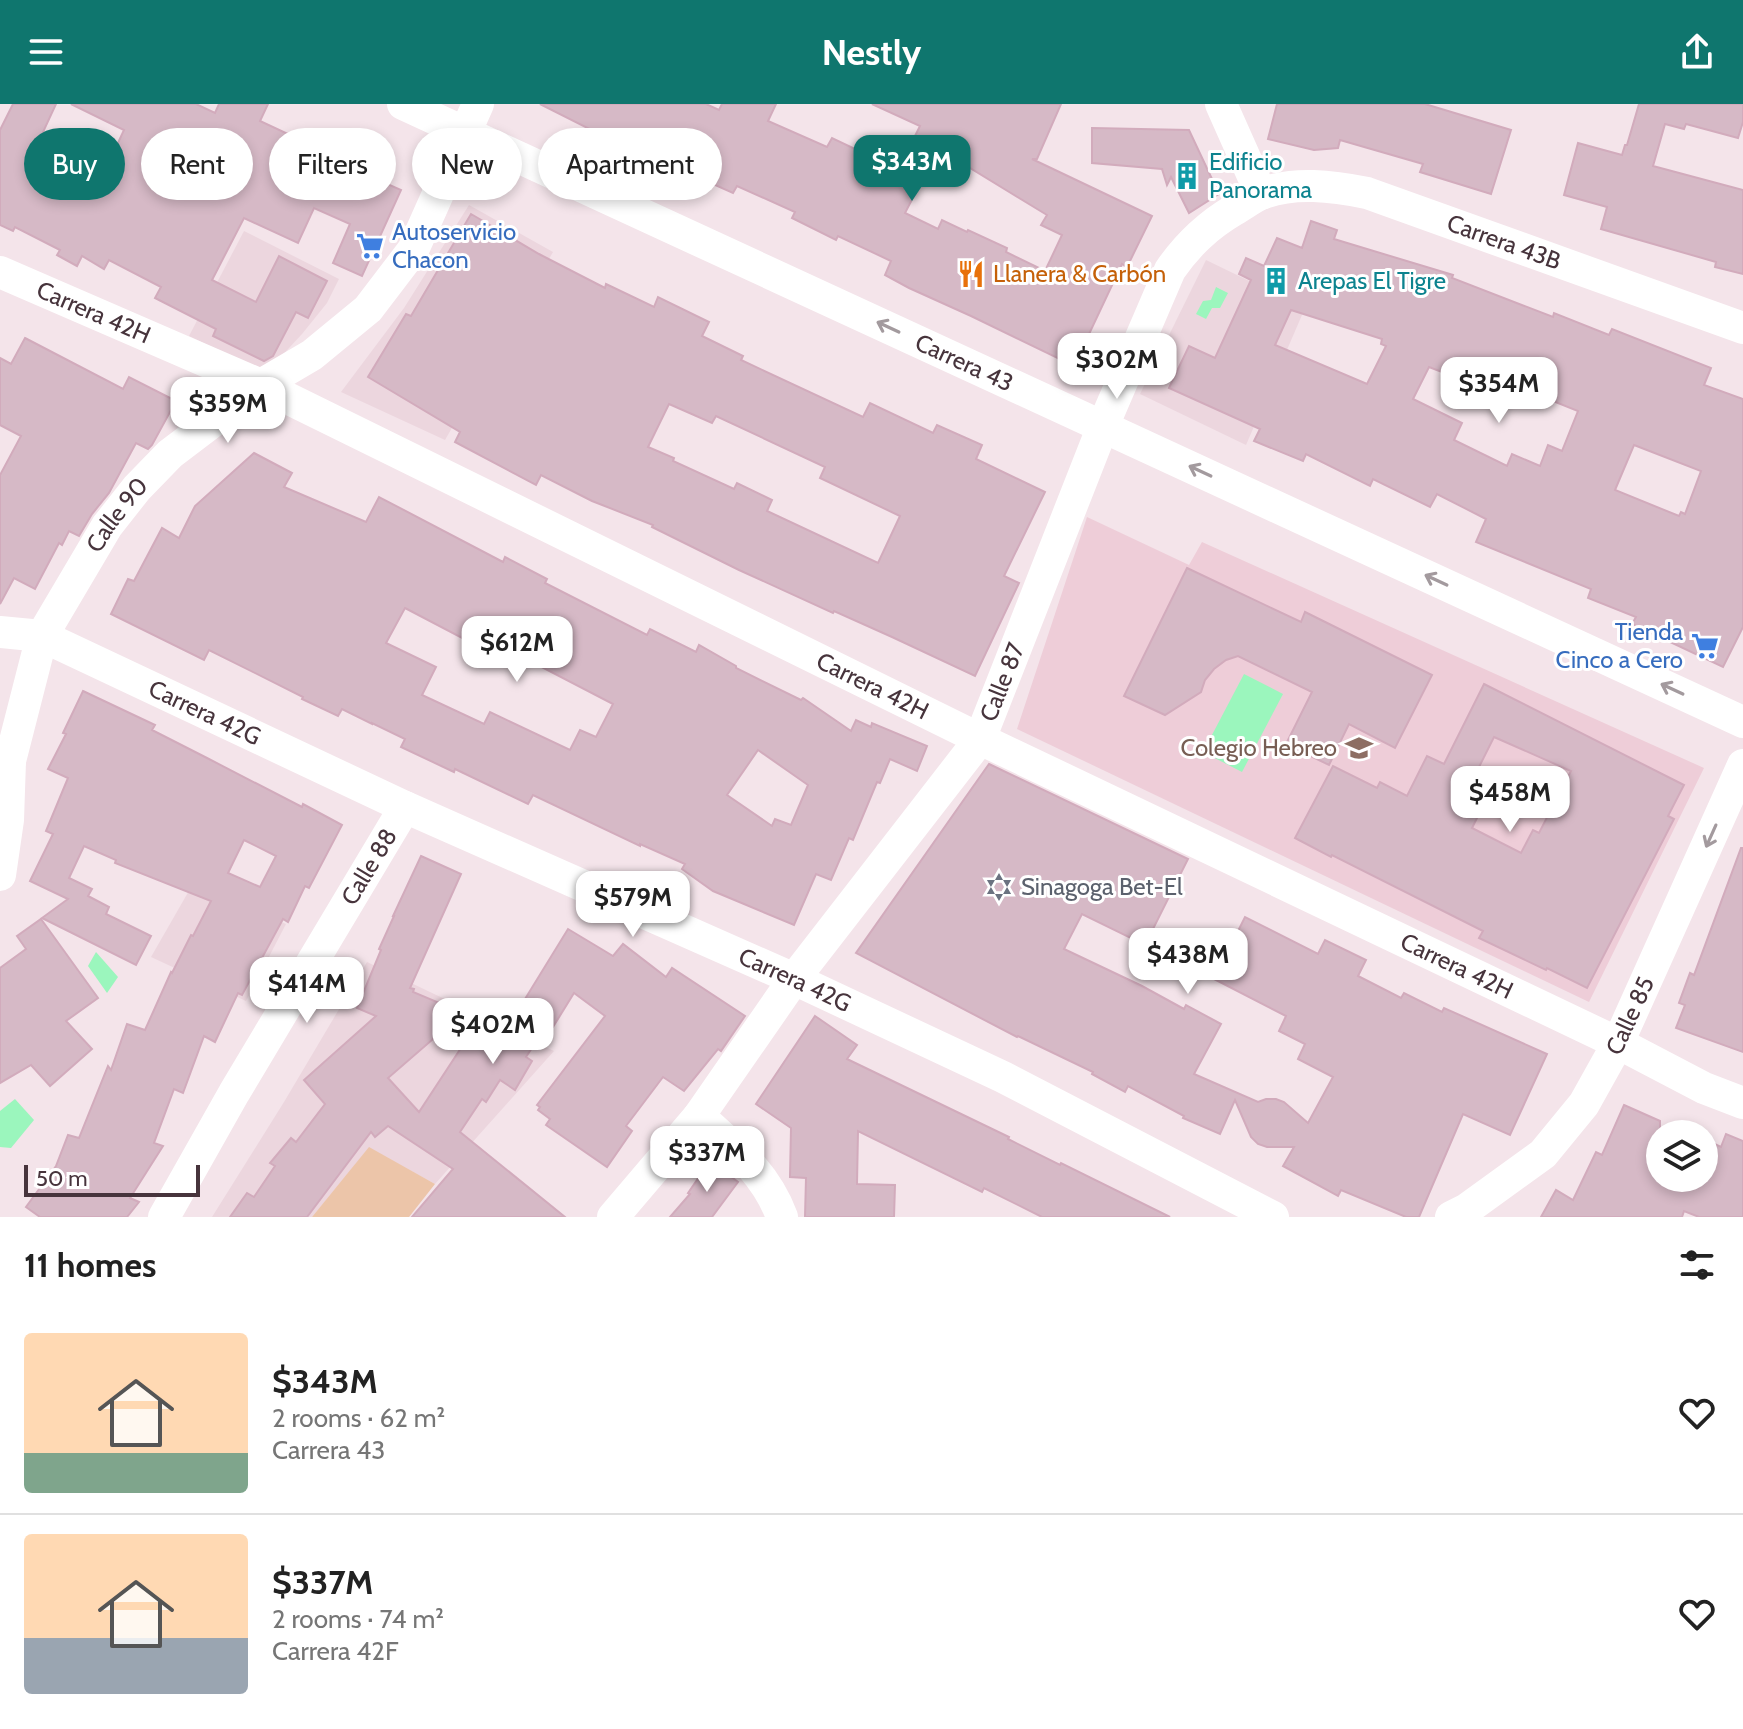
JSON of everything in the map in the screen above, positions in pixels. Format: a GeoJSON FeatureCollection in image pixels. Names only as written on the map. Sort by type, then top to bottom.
{"type":"FeatureCollection","features":[{"type":"Feature","properties":{"kind":"street","name":"Carrera 43"},"geometry":{"type":"LineString","coordinates":[[403,104],[472,118],[1103,426],[1743,722]]}},
{"type":"Feature","properties":{"kind":"street"},"geometry":{"type":"LineString","coordinates":[[1221,104],[1261,194]]}},
{"type":"Feature","properties":{"kind":"street","name":"Calle 90"},"geometry":{"type":"LineString","coordinates":[[0,875],[8,820],[5,767],[42,636],[107,526],[137,488],[170,454],[261,385],[312,355],[368,309],[413,250],[472,118]]}},
{"type":"Feature","properties":{"kind":"street","name":"Carrera 43B"},"geometry":{"type":"LineString","coordinates":[[1261,194],[1285,188],[1333,186],[1367,193],[1743,328]]}},
{"type":"Feature","properties":{"kind":"street","name":"Calle 87"},"geometry":{"type":"LineString","coordinates":[[613,1217],[699,1116],[794,979],[980,739],[1103,426],[1170,270],[1196,236],[1261,194]]}},
{"type":"Feature","properties":{"kind":"street","name":"Carrera 42H"},"geometry":{"type":"LineString","coordinates":[[0,272],[261,385],[980,739],[1618,1043],[1704,1088],[1743,1103]]}},
{"type":"Feature","properties":{"kind":"street","name":"Carrera 42G"},"geometry":{"type":"LineString","coordinates":[[0,632],[42,636],[405,807],[794,979],[1003,1077],[1273,1217]]}},
{"type":"Feature","properties":{"kind":"street","name":"Calle 85"},"geometry":{"type":"LineString","coordinates":[[1451,1217],[1467,1209],[1543,1154],[1584,1104],[1618,1043],[1743,765]]}},
{"type":"Feature","properties":{"kind":"street","name":"Calle 88"},"geometry":{"type":"LineString","coordinates":[[164,1217],[234,1093],[405,807]]}},
{"type":"Feature","properties":{"kind":"street"},"geometry":{"type":"LineString","coordinates":[[699,1116],[748,1160],[775,1197],[782,1217]]}},
{"type":"Feature","properties":{"kind":"shaded area"},"geometry":{"type":"Polygon","coordinates":[[[469,205],[553,252],[445,440],[341,392],[404,308],[469,205]]]}},
{"type":"Feature","properties":{"kind":"shaded area"},"geometry":{"type":"Polygon","coordinates":[[[244,231],[339,279],[327,303],[302,334],[277,361],[261,370],[189,336],[244,231]]]}},
{"type":"Feature","properties":{"kind":"shaded area"},"geometry":{"type":"Polygon","coordinates":[[[1206,260],[1305,308],[1246,445],[1140,394],[1206,260]]]}},
{"type":"Feature","properties":{"kind":"shaded area"},"geometry":{"type":"Polygon","coordinates":[[[1216,287],[1228,293],[1220,308],[1212,308],[1206,319],[1196,314],[1203,301],[1211,300],[1216,287]]]}},
{"type":"Feature","properties":{"kind":"shaded area","name":"Colegio Hebreo"},"geometry":{"type":"Polygon","coordinates":[[[1087,517],[1189,565],[1202,542],[1704,768],[1589,1002],[1017,729],[1087,517]]]}},
{"type":"Feature","properties":{"kind":"shaded area"},"geometry":{"type":"Polygon","coordinates":[[[1244,674],[1283,694],[1242,772],[1203,752],[1244,674]]]}},
{"type":"Feature","properties":{"kind":"shaded area"},"geometry":{"type":"Polygon","coordinates":[[[194,882],[286,924],[246,1001],[151,957],[194,882]]]}},
{"type":"Feature","properties":{"kind":"shaded area"},"geometry":{"type":"Polygon","coordinates":[[[96,952],[118,977],[107,993],[88,966],[96,952]]]}},
{"type":"Feature","properties":{"kind":"shaded area"},"geometry":{"type":"Polygon","coordinates":[[[367,962],[554,1051],[435,1184],[369,1148],[312,1217],[212,1217],[284,1102],[367,962]]]}},
{"type":"Feature","properties":{"kind":"shaded area"},"geometry":{"type":"Polygon","coordinates":[[[15,1099],[34,1120],[11,1148],[0,1147],[0,1111],[15,1099]]]}},
{"type":"Feature","properties":{"kind":"shaded area"},"geometry":{"type":"Polygon","coordinates":[[[369,1147],[435,1184],[409,1217],[312,1217],[369,1147]]]}},
{"type":"Feature","properties":{"kind":"building"},"geometry":{"type":"Polygon","coordinates":[[[13,104],[56,104],[45,128],[24,128],[24,200],[125,200],[125,128],[71,104],[196,104],[215,113],[219,104],[268,104],[260,121],[275,128],[269,128],[269,200],[396,200],[396,188],[401,190],[362,276],[333,263],[350,224],[314,208],[298,243],[244,218],[212,280],[256,302],[279,256],[327,281],[308,318],[296,312],[273,356],[264,361],[213,336],[216,329],[155,298],[161,287],[109,260],[104,269],[82,256],[77,266],[57,255],[60,250],[15,227],[13,231],[0,225],[0,130],[13,104]]]}},
{"type":"Feature","properties":{"kind":"building"},"geometry":{"type":"Polygon","coordinates":[[[540,104],[706,104],[719,110],[722,104],[776,104],[768,121],[827,147],[832,138],[874,158],[871,165],[918,188],[905,213],[938,229],[942,220],[968,230],[1007,248],[1006,252],[1045,271],[1062,235],[1041,225],[1047,215],[965,165],[913,140],[920,126],[872,104],[1061,104],[1037,159],[1032,159],[1152,216],[1127,267],[1122,264],[1074,366],[885,275],[891,261],[838,236],[836,240],[792,218],[795,212],[737,186],[733,193],[722,188],[722,128],[587,128],[540,104]]]}},
{"type":"Feature","properties":{"kind":"building"},"geometry":{"type":"Polygon","coordinates":[[[1277,104],[1425,104],[1511,130],[1491,194],[1420,172],[1423,164],[1340,140],[1338,148],[1314,150],[1268,139],[1277,104]]]}},
{"type":"Feature","properties":{"kind":"building"},"geometry":{"type":"Polygon","coordinates":[[[1639,104],[1743,104],[1743,122],[1738,138],[1686,124],[1684,129],[1665,124],[1653,166],[1743,190],[1743,274],[1715,267],[1716,262],[1601,229],[1607,207],[1564,195],[1578,143],[1622,155],[1639,104]]]}},
{"type":"Feature","properties":{"kind":"building","name":"Edificio Panorama"},"geometry":{"type":"Polygon","coordinates":[[[1092,128],[1189,130],[1219,194],[1189,213],[1171,177],[1167,185],[1162,169],[1092,163],[1092,128]]]}},
{"type":"Feature","properties":{"kind":"building"},"geometry":{"type":"Polygon","coordinates":[[[471,214],[605,288],[606,284],[654,307],[658,297],[709,322],[702,336],[743,356],[741,360],[863,417],[870,403],[933,433],[937,425],[982,445],[976,459],[1045,492],[1004,576],[1019,583],[975,676],[739,570],[653,525],[592,501],[541,475],[536,485],[455,442],[460,432],[368,377],[406,314],[411,316],[471,214]],[[669,404],[648,447],[734,489],[737,483],[772,500],[767,511],[878,563],[900,516],[820,478],[825,467],[716,416],[712,423],[669,404]]]}},
{"type":"Feature","properties":{"kind":"building"},"geometry":{"type":"Polygon","coordinates":[[[1311,221],[1337,230],[1334,239],[1453,275],[1452,278],[1553,317],[1554,313],[1609,335],[1612,329],[1711,368],[1704,385],[1743,399],[1743,627],[1723,667],[1632,624],[1636,617],[1588,598],[1591,589],[1476,542],[1486,519],[1437,494],[1430,507],[1373,479],[1370,486],[1306,454],[1303,461],[1254,441],[1260,429],[1169,388],[1189,346],[1215,358],[1251,280],[1239,274],[1246,258],[1264,266],[1277,238],[1302,248],[1311,221]],[[1291,310],[1275,345],[1367,384],[1386,346],[1381,344],[1382,339],[1291,310]],[[1429,367],[1413,399],[1462,423],[1454,440],[1507,466],[1512,454],[1540,466],[1548,445],[1562,451],[1578,411],[1472,372],[1468,382],[1429,367]],[[1634,445],[1615,490],[1679,516],[1681,512],[1685,514],[1701,471],[1634,445]]]}},
{"type":"Feature","properties":{"kind":"building"},"geometry":{"type":"Polygon","coordinates":[[[25,338],[123,389],[129,377],[176,401],[152,445],[148,449],[136,443],[109,493],[79,536],[69,531],[62,545],[59,543],[35,589],[14,578],[0,604],[0,475],[21,436],[0,425],[0,358],[11,364],[25,338]]]}},
{"type":"Feature","properties":{"kind":"building"},"geometry":{"type":"Polygon","coordinates":[[[254,453],[292,473],[284,487],[366,522],[379,497],[503,562],[505,557],[547,579],[545,583],[647,635],[650,629],[696,652],[699,645],[736,668],[801,700],[803,698],[851,731],[856,720],[871,727],[872,723],[927,746],[917,771],[890,759],[831,880],[816,874],[794,925],[713,891],[682,869],[685,864],[533,795],[528,804],[455,769],[454,772],[401,747],[405,739],[342,709],[338,716],[209,650],[204,660],[111,614],[128,579],[134,581],[162,528],[179,538],[195,506],[254,453]],[[405,608],[386,643],[436,667],[422,695],[484,724],[490,712],[570,750],[580,730],[596,737],[613,704],[509,650],[504,660],[405,608]],[[758,750],[727,795],[772,826],[775,819],[791,825],[808,785],[758,750]]]}},
{"type":"Feature","properties":{"kind":"building"},"geometry":{"type":"Polygon","coordinates":[[[1187,568],[1301,622],[1305,612],[1432,675],[1395,748],[1349,724],[1329,765],[1286,744],[1312,692],[1238,656],[1214,669],[1205,680],[1201,692],[1165,715],[1124,696],[1187,568]]]}},
{"type":"Feature","properties":{"kind":"building"},"geometry":{"type":"Polygon","coordinates":[[[1484,684],[1684,785],[1668,816],[1674,819],[1587,988],[1479,938],[1483,931],[1295,838],[1333,766],[1377,788],[1380,782],[1407,796],[1427,756],[1444,764],[1484,684]],[[1494,737],[1473,779],[1492,788],[1472,828],[1521,853],[1533,830],[1539,833],[1571,771],[1494,737]]]}},
{"type":"Feature","properties":{"kind":"building"},"geometry":{"type":"Polygon","coordinates":[[[83,691],[155,725],[152,730],[342,825],[309,888],[305,886],[288,922],[283,919],[242,995],[238,993],[215,1042],[204,1036],[183,1093],[174,1089],[154,1143],[163,1146],[130,1198],[139,1202],[127,1217],[40,1217],[26,1207],[56,1166],[68,1135],[79,1138],[108,1066],[111,1070],[127,1024],[145,1030],[171,972],[211,901],[115,863],[116,860],[84,846],[69,878],[92,889],[88,896],[109,907],[106,914],[151,936],[136,965],[42,918],[68,899],[30,881],[53,834],[46,831],[68,778],[48,769],[66,734],[63,733],[83,691]],[[244,840],[228,873],[260,887],[276,856],[244,840]]]}},
{"type":"Feature","properties":{"kind":"building"},"geometry":{"type":"Polygon","coordinates":[[[989,764],[1188,859],[1145,945],[1082,914],[1064,949],[1184,1009],[1186,1005],[1221,1024],[1194,1074],[1258,1102],[1276,1099],[1284,1102],[1308,1123],[1333,1077],[1298,1059],[1305,1044],[1279,1031],[1286,1016],[1214,979],[1245,917],[1318,954],[1325,940],[1366,960],[1358,976],[1401,998],[1404,993],[1442,1012],[1444,1008],[1547,1054],[1510,1135],[1463,1114],[1419,1217],[1406,1217],[1341,1190],[1338,1196],[1283,1166],[1294,1147],[1258,1144],[1251,1137],[1235,1100],[1220,1134],[1183,1118],[1128,1086],[1125,1092],[1093,1072],[1017,1037],[856,953],[989,764]]]}},
{"type":"Feature","properties":{"kind":"building"},"geometry":{"type":"Polygon","coordinates":[[[1741,848],[1743,1052],[1676,1028],[1685,1005],[1679,1003],[1690,973],[1694,975],[1741,848]]]}},
{"type":"Feature","properties":{"kind":"building"},"geometry":{"type":"Polygon","coordinates":[[[421,856],[461,874],[410,988],[463,1013],[388,1078],[419,1112],[480,1019],[506,1030],[568,929],[613,956],[623,944],[666,977],[672,968],[745,1016],[721,1051],[718,1049],[684,1091],[663,1077],[626,1126],[632,1131],[607,1167],[546,1125],[550,1119],[538,1110],[540,1107],[537,1105],[605,1016],[574,993],[553,1027],[548,1024],[526,1057],[532,1061],[515,1090],[500,1080],[486,1102],[482,1099],[460,1132],[565,1217],[412,1217],[453,1169],[388,1126],[375,1137],[371,1132],[307,1217],[230,1217],[247,1193],[254,1197],[275,1166],[270,1163],[291,1138],[296,1142],[325,1104],[304,1080],[376,1016],[357,1008],[379,949],[421,856]]]}},
{"type":"Feature","properties":{"kind":"building"},"geometry":{"type":"Polygon","coordinates":[[[41,919],[98,998],[66,1021],[92,1049],[50,1086],[31,1065],[0,1083],[0,968],[26,949],[17,936],[41,919]]]}},
{"type":"Feature","properties":{"kind":"building"},"geometry":{"type":"Polygon","coordinates":[[[815,1016],[857,1045],[847,1059],[1170,1217],[1042,1217],[984,1188],[982,1192],[858,1131],[857,1184],[895,1185],[894,1217],[805,1217],[806,1178],[790,1177],[791,1128],[756,1104],[815,1016]]]}},
{"type":"Feature","properties":{"kind":"building"},"geometry":{"type":"Polygon","coordinates":[[[1624,1105],[1658,1120],[1646,1120],[1646,1192],[1718,1192],[1718,1146],[1721,1147],[1726,1134],[1743,1141],[1743,1217],[1699,1217],[1684,1211],[1682,1217],[1541,1217],[1556,1190],[1573,1200],[1596,1152],[1602,1155],[1624,1105]]]}},
{"type":"Feature","properties":{"kind":"building"},"geometry":{"type":"Polygon","coordinates":[[[710,1161],[738,1182],[712,1217],[670,1217],[690,1194],[710,1161]]]}},
{"type":"Feature","properties":{"kind":"place","name":"Edificio Panorama"},"geometry":{"type":"Point","coordinates":[1187,176]}},
{"type":"Feature","properties":{"kind":"place","name":"Autoservicio Chacon"},"geometry":{"type":"Point","coordinates":[370,246]}},
{"type":"Feature","properties":{"kind":"place","name":"Llanera & Carbón"},"geometry":{"type":"Point","coordinates":[971,274]}},
{"type":"Feature","properties":{"kind":"place","name":"Arepas El Tigre"},"geometry":{"type":"Point","coordinates":[1276,281]}},
{"type":"Feature","properties":{"kind":"place","name":"Tienda Cinco a Cero"},"geometry":{"type":"Point","coordinates":[1705,646]}},
{"type":"Feature","properties":{"kind":"place","name":"Colegio Hebreo"},"geometry":{"type":"Point","coordinates":[1359,748]}},
{"type":"Feature","properties":{"kind":"place","name":"Sinagoga Bet-El"},"geometry":{"type":"Point","coordinates":[999,887]}}]}
